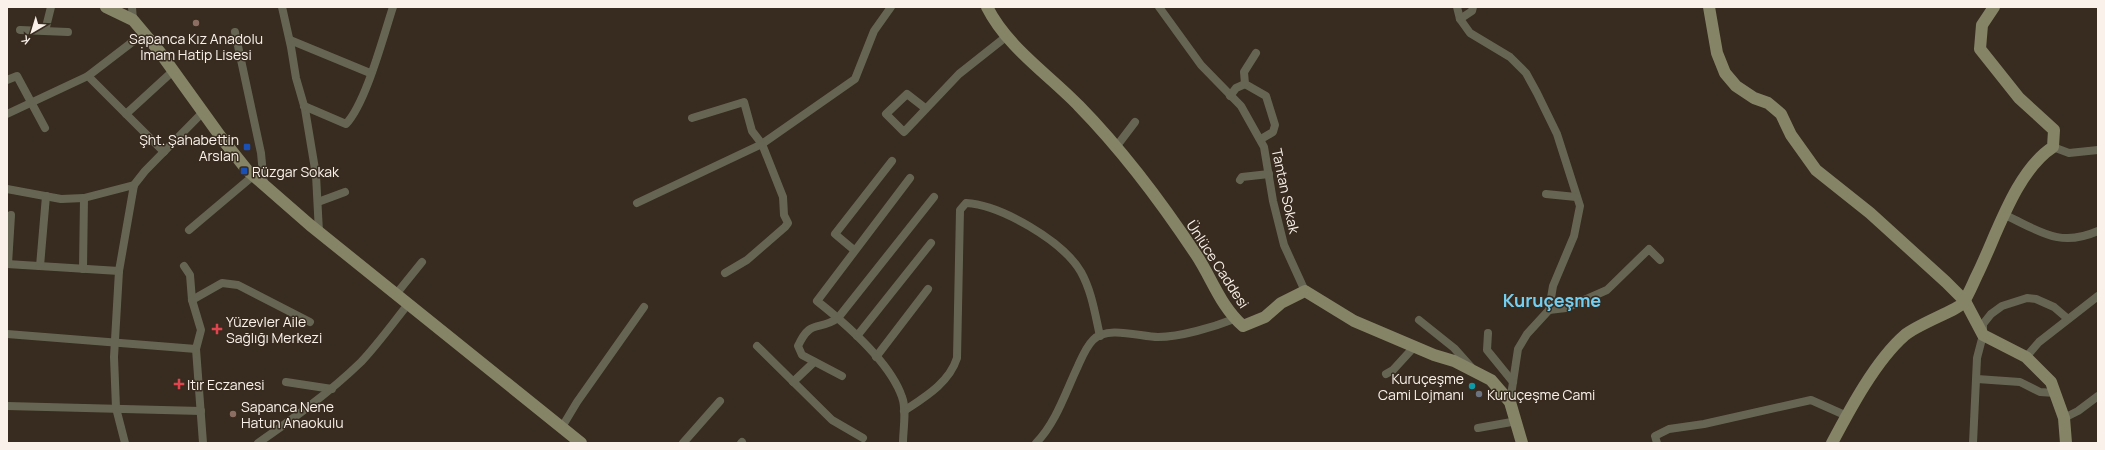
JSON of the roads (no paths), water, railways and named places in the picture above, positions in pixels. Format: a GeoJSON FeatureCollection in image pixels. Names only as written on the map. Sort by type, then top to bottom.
{"type":"FeatureCollection","features":[{"type":"Feature","properties":{"kind":"street"},"geometry":{"type":"LineString","coordinates":[[45,31],[51,7]]}},
{"type":"Feature","properties":{"kind":"street"},"geometry":{"type":"LineString","coordinates":[[106,7],[133,20],[173,70],[223,140],[254,176],[319,232],[397,293],[582,443]]}},
{"type":"Feature","properties":{"kind":"street"},"geometry":{"type":"LineString","coordinates":[[132,7],[133,20]]}},
{"type":"Feature","properties":{"kind":"street"},"geometry":{"type":"LineString","coordinates":[[282,7],[290,40],[296,78],[304,106],[316,175],[319,232]]}},
{"type":"Feature","properties":{"kind":"street"},"geometry":{"type":"LineString","coordinates":[[304,106],[346,124],[353,116],[393,7]]}},
{"type":"Feature","properties":{"kind":"street"},"geometry":{"type":"LineString","coordinates":[[638,203],[762,144],[856,79],[874,31],[891,7]]}},
{"type":"Feature","properties":{"kind":"street","name":"Ünlüce Caddesi"},"geometry":{"type":"LineString","coordinates":[[987,7],[994,22],[1033,63],[1079,106],[1116,147],[1154,195],[1198,257],[1217,293],[1234,319],[1243,326],[1253,323],[1265,317],[1281,303],[1305,291]]}},
{"type":"Feature","properties":{"kind":"street","name":"Tantan Sokak"},"geometry":{"type":"LineString","coordinates":[[1159,7],[1201,65],[1240,106],[1264,146],[1273,201],[1284,246],[1305,291]]}},
{"type":"Feature","properties":{"kind":"street"},"geometry":{"type":"LineString","coordinates":[[1457,7],[1460,19],[1470,33],[1510,57],[1526,73],[1538,93],[1557,134],[1580,206],[1574,236],[1553,286],[1549,310],[1527,334],[1518,349],[1510,402]]}},
{"type":"Feature","properties":{"kind":"street"},"geometry":{"type":"LineString","coordinates":[[1460,19],[1472,11],[1473,7]]}},
{"type":"Feature","properties":{"kind":"street"},"geometry":{"type":"LineString","coordinates":[[1709,7],[1717,53],[1725,73],[1736,86],[1754,98],[1768,103],[1781,114],[1791,135],[1816,170],[1870,214],[1965,301],[1983,335],[2026,357],[2051,382],[2064,418],[2066,443]]}},
{"type":"Feature","properties":{"kind":"street"},"geometry":{"type":"LineString","coordinates":[[1994,7],[1982,25],[1980,49],[2020,98],[2054,130],[2053,147]]}},
{"type":"Feature","properties":{"kind":"street"},"geometry":{"type":"LineString","coordinates":[[20,30],[68,32]]}},
{"type":"Feature","properties":{"kind":"street"},"geometry":{"type":"LineString","coordinates":[[235,32],[261,153],[264,184]]}},
{"type":"Feature","properties":{"kind":"street"},"geometry":{"type":"LineString","coordinates":[[7,114],[88,76],[144,33]]}},
{"type":"Feature","properties":{"kind":"street"},"geometry":{"type":"LineString","coordinates":[[926,108],[907,94],[886,114],[904,132],[959,74],[1007,36]]}},
{"type":"Feature","properties":{"kind":"street"},"geometry":{"type":"LineString","coordinates":[[290,40],[370,73]]}},
{"type":"Feature","properties":{"kind":"street"},"geometry":{"type":"LineString","coordinates":[[1245,84],[1244,72],[1256,53]]}},
{"type":"Feature","properties":{"kind":"street"},"geometry":{"type":"LineString","coordinates":[[126,114],[173,70]]}},
{"type":"Feature","properties":{"kind":"street"},"geometry":{"type":"LineString","coordinates":[[7,80],[17,76],[45,128]]}},
{"type":"Feature","properties":{"kind":"street"},"geometry":{"type":"LineString","coordinates":[[88,76],[164,152]]}},
{"type":"Feature","properties":{"kind":"street"},"geometry":{"type":"LineString","coordinates":[[1230,96],[1236,88],[1245,84]]}},
{"type":"Feature","properties":{"kind":"street"},"geometry":{"type":"LineString","coordinates":[[1245,84],[1266,96],[1274,125],[1273,132],[1260,140]]}},
{"type":"Feature","properties":{"kind":"street"},"geometry":{"type":"LineString","coordinates":[[692,118],[744,102],[752,131],[762,144],[783,197],[784,215],[788,223],[764,247],[725,273]]}},
{"type":"Feature","properties":{"kind":"street"},"geometry":{"type":"LineString","coordinates":[[125,443],[116,408],[115,343],[119,271],[134,185],[203,112]]}},
{"type":"Feature","properties":{"kind":"street"},"geometry":{"type":"LineString","coordinates":[[1116,147],[1135,122]]}},
{"type":"Feature","properties":{"kind":"street"},"geometry":{"type":"LineString","coordinates":[[1832,443],[1863,388],[1890,350],[1905,334],[1924,323],[1961,306],[1965,301],[2026,172],[2041,154],[2053,147],[2069,152],[2098,150]]}},
{"type":"Feature","properties":{"kind":"street"},"geometry":{"type":"LineString","coordinates":[[854,250],[835,234],[892,161]]}},
{"type":"Feature","properties":{"kind":"street"},"geometry":{"type":"LineString","coordinates":[[1240,180],[1242,177],[1269,174]]}},
{"type":"Feature","properties":{"kind":"street"},"geometry":{"type":"LineString","coordinates":[[188,230],[254,176]]}},
{"type":"Feature","properties":{"kind":"street"},"geometry":{"type":"LineString","coordinates":[[903,443],[903,398],[898,388],[876,357],[857,336],[817,301],[854,250],[910,178]]}},
{"type":"Feature","properties":{"kind":"street"},"geometry":{"type":"LineString","coordinates":[[7,189],[61,199],[84,198],[134,185]]}},
{"type":"Feature","properties":{"kind":"street"},"geometry":{"type":"LineString","coordinates":[[318,202],[345,192]]}},
{"type":"Feature","properties":{"kind":"street"},"geometry":{"type":"LineString","coordinates":[[1546,194],[1576,197]]}},
{"type":"Feature","properties":{"kind":"street"},"geometry":{"type":"LineString","coordinates":[[40,266],[46,196]]}},
{"type":"Feature","properties":{"kind":"street"},"geometry":{"type":"LineString","coordinates":[[842,376],[814,363],[802,355],[798,346],[804,333],[813,327],[831,324],[838,318],[934,197]]}},
{"type":"Feature","properties":{"kind":"street"},"geometry":{"type":"LineString","coordinates":[[83,269],[84,198]]}},
{"type":"Feature","properties":{"kind":"street"},"geometry":{"type":"LineString","coordinates":[[904,411],[938,386],[954,368],[957,358],[960,210],[966,203],[990,207],[1023,221],[1072,259],[1080,271],[1092,298],[1100,336]]}},
{"type":"Feature","properties":{"kind":"street"},"geometry":{"type":"LineString","coordinates":[[11,215],[8,264],[119,271]]}},
{"type":"Feature","properties":{"kind":"street"},"geometry":{"type":"LineString","coordinates":[[2005,215],[2048,235],[2065,239],[2086,236],[2098,231]]}},
{"type":"Feature","properties":{"kind":"street"},"geometry":{"type":"LineString","coordinates":[[857,336],[931,243]]}},
{"type":"Feature","properties":{"kind":"street"},"geometry":{"type":"LineString","coordinates":[[1549,310],[1566,308],[1607,290],[1649,249],[1660,260]]}},
{"type":"Feature","properties":{"kind":"street"},"geometry":{"type":"LineString","coordinates":[[397,293],[422,262]]}},
{"type":"Feature","properties":{"kind":"street"},"geometry":{"type":"LineString","coordinates":[[184,266],[190,275],[192,300],[200,330],[196,349],[203,443]]}},
{"type":"Feature","properties":{"kind":"street"},"geometry":{"type":"LineString","coordinates":[[192,300],[222,284],[238,285],[310,322]]}},
{"type":"Feature","properties":{"kind":"street"},"geometry":{"type":"LineString","coordinates":[[876,357],[928,289]]}},
{"type":"Feature","properties":{"kind":"street"},"geometry":{"type":"LineString","coordinates":[[1305,291],[1354,321],[1414,347],[1454,360],[1491,380],[1510,402],[1517,421],[1522,443]]}},
{"type":"Feature","properties":{"kind":"street"},"geometry":{"type":"LineString","coordinates":[[2026,357],[2040,342],[2098,296]]}},
{"type":"Feature","properties":{"kind":"street"},"geometry":{"type":"LineString","coordinates":[[1973,443],[1977,358],[1983,335],[1983,324],[1991,314],[2002,306],[2028,298],[2036,299],[2054,307],[2068,319]]}},
{"type":"Feature","properties":{"kind":"street"},"geometry":{"type":"LineString","coordinates":[[258,443],[295,418],[332,389],[362,361],[409,303]]}},
{"type":"Feature","properties":{"kind":"street"},"geometry":{"type":"LineString","coordinates":[[562,427],[577,402],[644,307]]}},
{"type":"Feature","properties":{"kind":"street"},"geometry":{"type":"LineString","coordinates":[[1036,443],[1052,418],[1083,355],[1094,339],[1105,334],[1128,333],[1158,337],[1215,326],[1234,319]]}},
{"type":"Feature","properties":{"kind":"street"},"geometry":{"type":"LineString","coordinates":[[1419,320],[1454,348],[1473,370]]}},
{"type":"Feature","properties":{"kind":"street"},"geometry":{"type":"LineString","coordinates":[[1488,333],[1487,350],[1513,382]]}},
{"type":"Feature","properties":{"kind":"street"},"geometry":{"type":"LineString","coordinates":[[7,334],[196,349]]}},
{"type":"Feature","properties":{"kind":"street"},"geometry":{"type":"LineString","coordinates":[[757,346],[832,420],[863,438]]}},
{"type":"Feature","properties":{"kind":"street"},"geometry":{"type":"LineString","coordinates":[[1386,374],[1393,370],[1414,347]]}},
{"type":"Feature","properties":{"kind":"street"},"geometry":{"type":"LineString","coordinates":[[793,382],[814,363]]}},
{"type":"Feature","properties":{"kind":"street"},"geometry":{"type":"LineString","coordinates":[[1977,379],[2020,382],[2040,392],[2055,393]]}},
{"type":"Feature","properties":{"kind":"street"},"geometry":{"type":"LineString","coordinates":[[286,382],[332,389]]}},
{"type":"Feature","properties":{"kind":"street"},"geometry":{"type":"LineString","coordinates":[[2064,418],[2078,411],[2098,396]]}},
{"type":"Feature","properties":{"kind":"street"},"geometry":{"type":"LineString","coordinates":[[1657,443],[1655,436],[1669,429],[1704,424],[1811,400],[1847,416]]}},
{"type":"Feature","properties":{"kind":"street"},"geometry":{"type":"LineString","coordinates":[[683,443],[720,401]]}},
{"type":"Feature","properties":{"kind":"street"},"geometry":{"type":"LineString","coordinates":[[7,406],[201,410]]}},
{"type":"Feature","properties":{"kind":"street"},"geometry":{"type":"LineString","coordinates":[[1478,428],[1517,421]]}},
{"type":"Feature","properties":{"kind":"place","name":"Sapanca Kız Anadolu İmam Hatip Lisesi"},"geometry":{"type":"Point","coordinates":[196,23]}},
{"type":"Feature","properties":{"kind":"place","name":"Şht. Şahabettin Arslan"},"geometry":{"type":"Point","coordinates":[247,147]}},
{"type":"Feature","properties":{"kind":"place","name":"Rüzgar Sokak"},"geometry":{"type":"Point","coordinates":[244,171]}},
{"type":"Feature","properties":{"kind":"place","name":"Yüzevler Aile Sağlığı Merkezi"},"geometry":{"type":"Point","coordinates":[217,329]}},
{"type":"Feature","properties":{"kind":"place","name":"Itır Eczanesi"},"geometry":{"type":"Point","coordinates":[179,384]}},
{"type":"Feature","properties":{"kind":"place","name":"Kuruçeşme Cami Lojmanı"},"geometry":{"type":"Point","coordinates":[1472,386]}},
{"type":"Feature","properties":{"kind":"place","name":"Kuruçeşme Cami"},"geometry":{"type":"Point","coordinates":[1479,394]}},
{"type":"Feature","properties":{"kind":"place","name":"Sapanca Nene Hatun Anaokulu"},"geometry":{"type":"Point","coordinates":[233,414]}},
{"type":"Feature","properties":{"kind":"district","name":"Kuruçeşme"},"geometry":{"type":"Point","coordinates":[1552,300]}}]}
